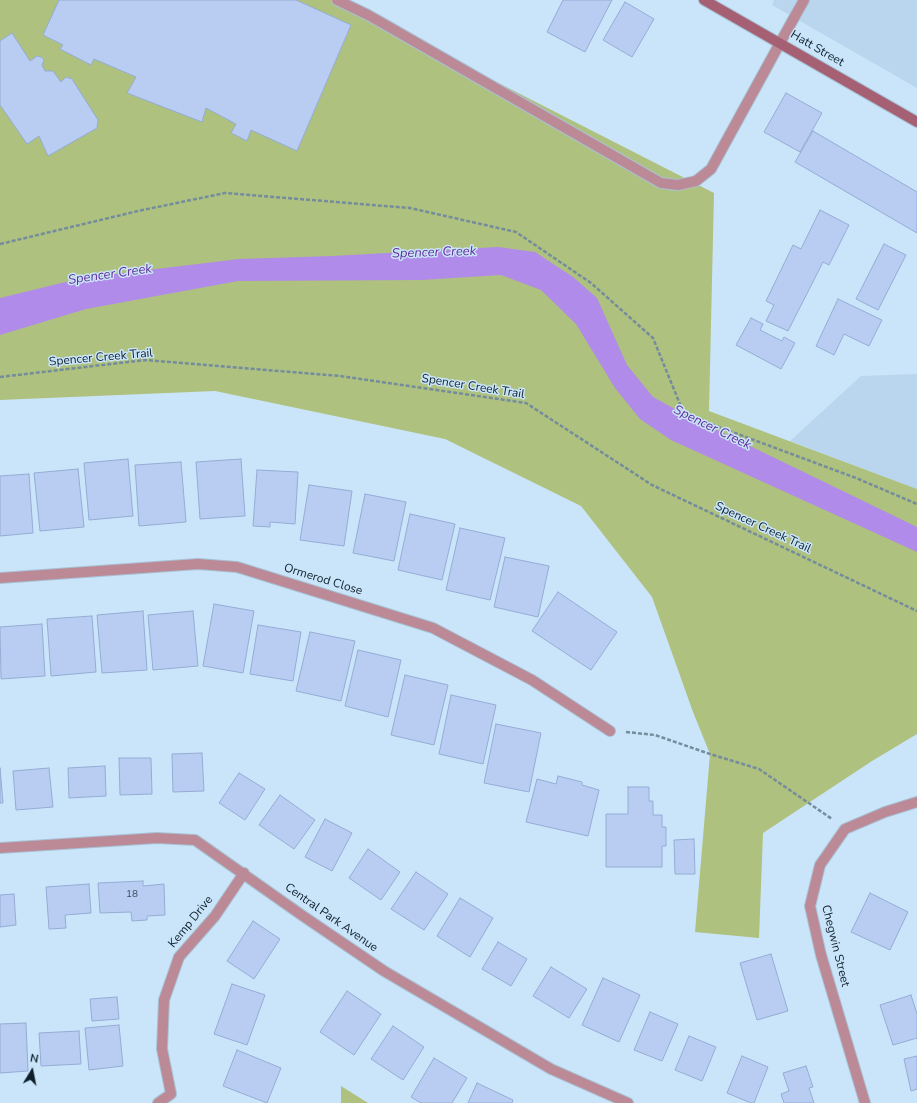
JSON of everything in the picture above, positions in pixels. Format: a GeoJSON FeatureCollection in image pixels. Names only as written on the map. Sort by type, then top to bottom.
{"type":"FeatureCollection","features":[{"type":"Feature","properties":{"kind":"street"},"geometry":{"type":"LineString","coordinates":[[337,0],[373,18],[661,183],[678,186],[696,181],[711,168],[804,0]]}},
{"type":"Feature","properties":{"kind":"street","name":"Hatt Street"},"geometry":{"type":"LineString","coordinates":[[704,0],[917,122]]}},
{"type":"Feature","properties":{"kind":"street","name":"Ormerod Close"},"geometry":{"type":"LineString","coordinates":[[0,578],[198,564],[237,567],[433,628],[532,680],[610,731]]}},
{"type":"Feature","properties":{"kind":"street"},"geometry":{"type":"LineString","coordinates":[[845,829],[885,812],[917,802]]}},
{"type":"Feature","properties":{"kind":"street","name":"Chegwin Street"},"geometry":{"type":"LineString","coordinates":[[845,829],[820,865],[810,906],[822,955],[865,1103]]}},
{"type":"Feature","properties":{"kind":"street","name":"Central Park Avenue"},"geometry":{"type":"LineString","coordinates":[[0,848],[157,838],[195,840],[384,971],[551,1069],[628,1103]]}},
{"type":"Feature","properties":{"kind":"street","name":"Kemp Drive"},"geometry":{"type":"LineString","coordinates":[[158,1103],[171,1094],[162,1049],[164,1000],[179,957],[215,916],[244,873]]}},
{"type":"Feature","properties":{"kind":"path"},"geometry":{"type":"LineString","coordinates":[[0,244],[138,211],[225,193],[410,208],[516,232],[591,283],[653,338],[684,414],[856,478],[917,504]]}},
{"type":"Feature","properties":{"kind":"path","name":"Spencer Creek Trail"},"geometry":{"type":"LineString","coordinates":[[0,377],[145,360],[340,376],[526,403],[652,485],[917,611]]}},
{"type":"Feature","properties":{"kind":"path"},"geometry":{"type":"LineString","coordinates":[[610,731],[655,734],[710,754],[759,769],[845,829]]}},
{"type":"Feature","properties":{"kind":"shaded area"},"geometry":{"type":"Polygon","coordinates":[[[774,0],[917,0],[917,88],[772,5],[774,0]]]}},
{"type":"Feature","properties":{"kind":"shaded area"},"geometry":{"type":"Polygon","coordinates":[[[917,374],[917,489],[790,441],[861,376],[917,374]]]}},
{"type":"Feature","properties":{"kind":"green space"},"geometry":{"type":"Polygon","coordinates":[[[0,0],[336,0],[714,193],[709,411],[917,489],[917,734],[872,761],[763,833],[759,938],[695,932],[710,754],[693,712],[652,597],[581,506],[445,439],[215,391],[0,400],[0,0]]]}},
{"type":"Feature","properties":{"kind":"green space"},"geometry":{"type":"Polygon","coordinates":[[[341,1086],[368,1103],[341,1103],[341,1086]]]}},
{"type":"Feature","properties":{"kind":"water","name":"Spencer Creek"},"geometry":{"type":"Polygon","coordinates":[[[498,247],[535,252],[573,277],[597,298],[627,365],[653,397],[684,414],[917,527],[917,552],[671,440],[640,419],[615,388],[576,324],[541,290],[501,275],[422,280],[238,281],[86,309],[0,335],[0,298],[82,278],[239,259],[332,256],[498,247]]]}},
{"type":"Feature","properties":{"kind":"building"},"geometry":{"type":"Polygon","coordinates":[[[59,0],[296,0],[351,25],[297,151],[251,130],[247,141],[231,133],[236,124],[206,108],[202,122],[127,93],[136,77],[94,59],[91,65],[60,49],[63,45],[43,35],[59,0]]]}},
{"type":"Feature","properties":{"kind":"building"},"geometry":{"type":"Polygon","coordinates":[[[563,0],[612,0],[585,52],[547,32],[563,0]]]}},
{"type":"Feature","properties":{"kind":"building"},"geometry":{"type":"Polygon","coordinates":[[[625,2],[654,19],[632,57],[603,40],[625,2]]]}},
{"type":"Feature","properties":{"kind":"building"},"geometry":{"type":"Polygon","coordinates":[[[12,33],[30,61],[37,56],[41,57],[44,60],[42,65],[45,71],[53,71],[61,82],[66,77],[72,79],[98,120],[97,128],[48,156],[39,136],[27,144],[0,105],[0,41],[12,33]]]}},
{"type":"Feature","properties":{"kind":"building"},"geometry":{"type":"Polygon","coordinates":[[[786,93],[822,113],[800,152],[764,132],[786,93]]]}},
{"type":"Feature","properties":{"kind":"building"},"geometry":{"type":"Polygon","coordinates":[[[813,131],[917,192],[917,233],[795,162],[813,131]]]}},
{"type":"Feature","properties":{"kind":"building"},"geometry":{"type":"Polygon","coordinates":[[[820,210],[849,225],[829,265],[823,262],[788,331],[766,321],[774,305],[766,301],[793,245],[801,249],[820,210]]]}},
{"type":"Feature","properties":{"kind":"building"},"geometry":{"type":"Polygon","coordinates":[[[884,244],[906,255],[878,310],[856,299],[884,244]]]}},
{"type":"Feature","properties":{"kind":"building"},"geometry":{"type":"Polygon","coordinates":[[[838,299],[882,320],[869,346],[844,334],[834,355],[816,346],[838,299]]]}},
{"type":"Feature","properties":{"kind":"building"},"geometry":{"type":"Polygon","coordinates":[[[751,318],[763,324],[760,330],[782,341],[784,337],[795,343],[781,369],[736,345],[751,318]]]}},
{"type":"Feature","properties":{"kind":"building"},"geometry":{"type":"Polygon","coordinates":[[[128,459],[133,516],[89,520],[84,463],[128,459]]]}},
{"type":"Feature","properties":{"kind":"building"},"geometry":{"type":"Polygon","coordinates":[[[241,459],[245,516],[200,519],[196,462],[241,459]]]}},
{"type":"Feature","properties":{"kind":"building"},"geometry":{"type":"Polygon","coordinates":[[[181,462],[186,522],[139,526],[135,465],[181,462]]]}},
{"type":"Feature","properties":{"kind":"building"},"geometry":{"type":"Polygon","coordinates":[[[78,469],[84,527],[40,531],[34,473],[78,469]]]}},
{"type":"Feature","properties":{"kind":"building"},"geometry":{"type":"Polygon","coordinates":[[[257,470],[298,472],[295,524],[270,522],[270,527],[253,526],[257,470]]]}},
{"type":"Feature","properties":{"kind":"building"},"geometry":{"type":"Polygon","coordinates":[[[29,474],[33,533],[0,536],[0,476],[29,474]]]}},
{"type":"Feature","properties":{"kind":"building"},"geometry":{"type":"Polygon","coordinates":[[[309,485],[352,491],[344,546],[300,540],[309,485]]]}},
{"type":"Feature","properties":{"kind":"building"},"geometry":{"type":"Polygon","coordinates":[[[365,494],[406,502],[394,561],[353,553],[365,494]]]}},
{"type":"Feature","properties":{"kind":"building"},"geometry":{"type":"Polygon","coordinates":[[[410,514],[455,524],[442,580],[398,570],[410,514]]]}},
{"type":"Feature","properties":{"kind":"building"},"geometry":{"type":"Polygon","coordinates":[[[460,528],[505,538],[490,600],[446,590],[460,528]]]}},
{"type":"Feature","properties":{"kind":"building"},"geometry":{"type":"Polygon","coordinates":[[[505,557],[549,566],[538,617],[494,607],[505,557]]]}},
{"type":"Feature","properties":{"kind":"building"},"geometry":{"type":"Polygon","coordinates":[[[558,592],[617,632],[591,670],[532,631],[558,592]]]}},
{"type":"Feature","properties":{"kind":"building"},"geometry":{"type":"Polygon","coordinates":[[[214,604],[254,611],[243,673],[203,666],[214,604]]]}},
{"type":"Feature","properties":{"kind":"building"},"geometry":{"type":"Polygon","coordinates":[[[143,611],[147,670],[102,673],[97,615],[143,611]]]}},
{"type":"Feature","properties":{"kind":"building"},"geometry":{"type":"Polygon","coordinates":[[[193,611],[198,666],[153,670],[148,615],[193,611]]]}},
{"type":"Feature","properties":{"kind":"building"},"geometry":{"type":"Polygon","coordinates":[[[92,616],[96,672],[51,676],[47,619],[92,616]]]}},
{"type":"Feature","properties":{"kind":"building"},"geometry":{"type":"Polygon","coordinates":[[[42,624],[45,676],[1,679],[0,627],[42,624]]]}},
{"type":"Feature","properties":{"kind":"building"},"geometry":{"type":"Polygon","coordinates":[[[258,625],[301,632],[293,681],[250,674],[258,625]]]}},
{"type":"Feature","properties":{"kind":"building"},"geometry":{"type":"Polygon","coordinates":[[[310,632],[355,641],[341,701],[296,691],[310,632]]]}},
{"type":"Feature","properties":{"kind":"building"},"geometry":{"type":"Polygon","coordinates":[[[358,650],[401,660],[388,717],[345,706],[358,650]]]}},
{"type":"Feature","properties":{"kind":"building"},"geometry":{"type":"Polygon","coordinates":[[[405,675],[448,685],[434,745],[391,735],[405,675]]]}},
{"type":"Feature","properties":{"kind":"building"},"geometry":{"type":"Polygon","coordinates":[[[451,695],[496,705],[483,764],[439,754],[451,695]]]}},
{"type":"Feature","properties":{"kind":"building"},"geometry":{"type":"Polygon","coordinates":[[[496,724],[541,733],[529,792],[484,783],[496,724]]]}},
{"type":"Feature","properties":{"kind":"building"},"geometry":{"type":"Polygon","coordinates":[[[202,753],[204,791],[173,792],[172,754],[202,753]]]}},
{"type":"Feature","properties":{"kind":"building"},"geometry":{"type":"Polygon","coordinates":[[[119,758],[151,758],[152,794],[120,795],[119,758]]]}},
{"type":"Feature","properties":{"kind":"building"},"geometry":{"type":"Polygon","coordinates":[[[105,766],[106,796],[69,798],[68,768],[105,766]]]}},
{"type":"Feature","properties":{"kind":"building"},"geometry":{"type":"Polygon","coordinates":[[[0,768],[3,803],[0,803],[0,768]]]}},
{"type":"Feature","properties":{"kind":"building"},"geometry":{"type":"Polygon","coordinates":[[[49,768],[53,807],[16,810],[13,771],[49,768]]]}},
{"type":"Feature","properties":{"kind":"building"},"geometry":{"type":"Polygon","coordinates":[[[239,773],[265,789],[245,820],[219,803],[239,773]]]}},
{"type":"Feature","properties":{"kind":"building"},"geometry":{"type":"Polygon","coordinates":[[[558,776],[582,782],[582,785],[599,790],[588,836],[526,822],[537,779],[556,784],[558,776]]]}},
{"type":"Feature","properties":{"kind":"building"},"geometry":{"type":"Polygon","coordinates":[[[628,787],[649,787],[649,801],[653,801],[653,815],[662,815],[662,827],[666,827],[666,846],[662,846],[662,867],[606,867],[606,814],[628,814],[628,787]]]}},
{"type":"Feature","properties":{"kind":"building"},"geometry":{"type":"Polygon","coordinates":[[[280,795],[315,820],[294,849],[259,825],[280,795]]]}},
{"type":"Feature","properties":{"kind":"building"},"geometry":{"type":"Polygon","coordinates":[[[325,819],[352,833],[332,871],[305,857],[325,819]]]}},
{"type":"Feature","properties":{"kind":"building"},"geometry":{"type":"Polygon","coordinates":[[[694,839],[695,874],[675,874],[674,840],[694,839]]]}},
{"type":"Feature","properties":{"kind":"building"},"geometry":{"type":"Polygon","coordinates":[[[368,849],[400,872],[381,900],[349,878],[368,849]]]}},
{"type":"Feature","properties":{"kind":"building"},"geometry":{"type":"Polygon","coordinates":[[[416,872],[448,894],[424,930],[391,909],[416,872]]]}},
{"type":"Feature","properties":{"kind":"building"},"geometry":{"type":"Polygon","coordinates":[[[143,881],[143,886],[164,884],[165,915],[147,916],[147,920],[132,921],[131,912],[100,913],[98,883],[143,881]]]}},
{"type":"Feature","properties":{"kind":"building"},"geometry":{"type":"Polygon","coordinates":[[[89,884],[91,913],[65,915],[66,928],[49,929],[46,887],[89,884]]]}},
{"type":"Feature","properties":{"kind":"building"},"geometry":{"type":"Polygon","coordinates":[[[870,893],[908,912],[890,950],[851,932],[870,893]]]}},
{"type":"Feature","properties":{"kind":"building"},"geometry":{"type":"Polygon","coordinates":[[[14,894],[16,925],[0,927],[0,895],[14,894]]]}},
{"type":"Feature","properties":{"kind":"building"},"geometry":{"type":"Polygon","coordinates":[[[460,898],[493,918],[470,957],[437,936],[460,898]]]}},
{"type":"Feature","properties":{"kind":"building"},"geometry":{"type":"Polygon","coordinates":[[[253,921],[280,939],[254,979],[227,961],[253,921]]]}},
{"type":"Feature","properties":{"kind":"building"},"geometry":{"type":"Polygon","coordinates":[[[498,942],[527,959],[511,986],[482,969],[498,942]]]}},
{"type":"Feature","properties":{"kind":"building"},"geometry":{"type":"Polygon","coordinates":[[[771,954],[788,1011],[757,1020],[740,963],[771,954]]]}},
{"type":"Feature","properties":{"kind":"building"},"geometry":{"type":"Polygon","coordinates":[[[551,967],[587,989],[569,1018],[533,996],[551,967]]]}},
{"type":"Feature","properties":{"kind":"building"},"geometry":{"type":"Polygon","coordinates":[[[603,978],[640,995],[619,1042],[582,1025],[603,978]]]}},
{"type":"Feature","properties":{"kind":"building"},"geometry":{"type":"Polygon","coordinates":[[[232,984],[265,995],[247,1045],[214,1034],[232,984]]]}},
{"type":"Feature","properties":{"kind":"building"},"geometry":{"type":"Polygon","coordinates":[[[347,991],[381,1014],[354,1055],[320,1032],[347,991]]]}},
{"type":"Feature","properties":{"kind":"building"},"geometry":{"type":"Polygon","coordinates":[[[911,995],[917,1014],[917,1038],[893,1045],[880,1005],[911,995]]]}},
{"type":"Feature","properties":{"kind":"building"},"geometry":{"type":"Polygon","coordinates":[[[117,997],[119,1019],[92,1021],[90,999],[117,997]]]}},
{"type":"Feature","properties":{"kind":"building"},"geometry":{"type":"Polygon","coordinates":[[[650,1012],[678,1024],[662,1061],[634,1050],[650,1012]]]}},
{"type":"Feature","properties":{"kind":"building"},"geometry":{"type":"Polygon","coordinates":[[[26,1023],[28,1071],[0,1073],[0,1024],[26,1023]]]}},
{"type":"Feature","properties":{"kind":"building"},"geometry":{"type":"Polygon","coordinates":[[[119,1025],[123,1066],[89,1070],[85,1028],[119,1025]]]}},
{"type":"Feature","properties":{"kind":"building"},"geometry":{"type":"Polygon","coordinates":[[[393,1026],[424,1047],[403,1080],[371,1059],[393,1026]]]}},
{"type":"Feature","properties":{"kind":"building"},"geometry":{"type":"Polygon","coordinates":[[[79,1031],[81,1064],[41,1066],[39,1033],[79,1031]]]}},
{"type":"Feature","properties":{"kind":"building"},"geometry":{"type":"Polygon","coordinates":[[[689,1036],[716,1047],[702,1081],[675,1070],[689,1036]]]}},
{"type":"Feature","properties":{"kind":"building"},"geometry":{"type":"Polygon","coordinates":[[[237,1050],[281,1068],[267,1103],[223,1086],[237,1050]]]}},
{"type":"Feature","properties":{"kind":"building"},"geometry":{"type":"Polygon","coordinates":[[[742,1056],[768,1067],[754,1103],[727,1093],[742,1056]]]}},
{"type":"Feature","properties":{"kind":"building"},"geometry":{"type":"Polygon","coordinates":[[[917,1056],[917,1089],[911,1091],[904,1059],[917,1056]]]}},
{"type":"Feature","properties":{"kind":"building"},"geometry":{"type":"Polygon","coordinates":[[[434,1058],[467,1078],[452,1103],[421,1103],[411,1097],[434,1058]]]}},
{"type":"Feature","properties":{"kind":"building"},"geometry":{"type":"Polygon","coordinates":[[[806,1066],[813,1087],[809,1088],[814,1103],[784,1103],[781,1094],[789,1091],[783,1073],[806,1066]]]}},
{"type":"Feature","properties":{"kind":"building"},"geometry":{"type":"Polygon","coordinates":[[[477,1083],[513,1100],[512,1103],[468,1103],[477,1083]]]}}]}
